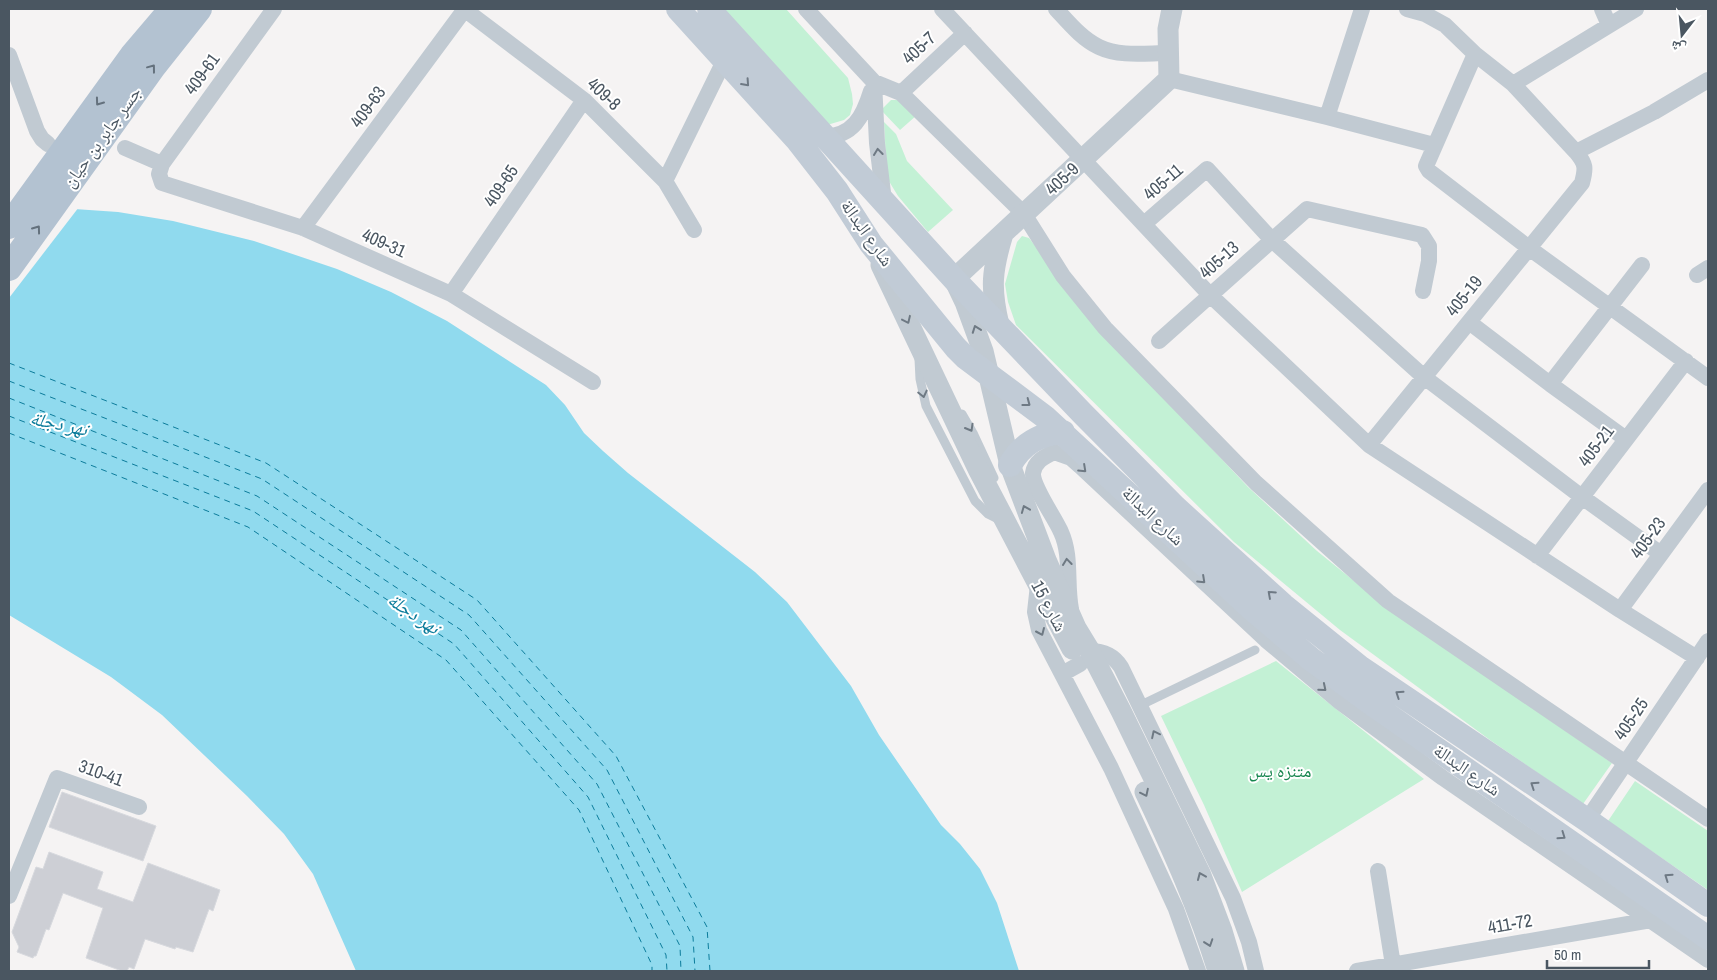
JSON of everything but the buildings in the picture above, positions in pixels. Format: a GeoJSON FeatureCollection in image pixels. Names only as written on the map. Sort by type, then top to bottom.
{"type":"FeatureCollection","features":[{"type":"Feature","properties":{"kind":"main road","name":"جسر جابر بن حيان"},"geometry":{"type":"LineString","coordinates":[[9,226],[132,56],[172,9]]}},
{"type":"Feature","properties":{"kind":"main road","name":"جسر جابر بن حيان"},"geometry":{"type":"LineString","coordinates":[[9,268],[153,67],[200,9]]}},
{"type":"Feature","properties":{"kind":"main road","name":"شارع البدالة"},"geometry":{"type":"LineString","coordinates":[[678,9],[725,59],[818,166],[846,204],[871,244],[956,348],[978,368],[1028,402],[1063,432],[1251,608],[1311,659],[1656,912],[1708,938]]}},
{"type":"Feature","properties":{"kind":"main road","name":"شارع البدالة"},"geometry":{"type":"LineString","coordinates":[[708,9],[954,279],[1128,461],[1175,507],[1308,627],[1361,668],[1708,905]]}},
{"type":"Feature","properties":{"kind":"main road"},"geometry":{"type":"LineString","coordinates":[[1010,465],[1015,456],[1031,441],[1046,434],[1063,432]]}},
{"type":"Feature","properties":{"kind":"street","name":"409-61"},"geometry":{"type":"LineString","coordinates":[[162,164],[274,9]]}},
{"type":"Feature","properties":{"kind":"street","name":"409-8"},"geometry":{"type":"LineString","coordinates":[[465,9],[584,100],[665,181],[694,230]]}},
{"type":"Feature","properties":{"kind":"street","name":"409-63"},"geometry":{"type":"LineString","coordinates":[[303,228],[465,9]]}},
{"type":"Feature","properties":{"kind":"street"},"geometry":{"type":"LineString","coordinates":[[806,9],[874,82],[901,93],[1024,214],[1063,276],[1105,328],[1256,483],[1388,601],[1708,819]]}},
{"type":"Feature","properties":{"kind":"street"},"geometry":{"type":"LineString","coordinates":[[942,9],[1210,295],[1369,445],[1620,610],[1697,658]]}},
{"type":"Feature","properties":{"kind":"street"},"geometry":{"type":"LineString","coordinates":[[1056,9],[1072,16],[1083,36],[1100,48],[1119,53],[1168,53]]}},
{"type":"Feature","properties":{"kind":"street"},"geometry":{"type":"LineString","coordinates":[[1172,9],[1168,29],[1169,79],[1434,145]]}},
{"type":"Feature","properties":{"kind":"street"},"geometry":{"type":"LineString","coordinates":[[1327,117],[1362,9]]}},
{"type":"Feature","properties":{"kind":"street"},"geometry":{"type":"LineString","coordinates":[[1407,9],[1425,14],[1445,25],[1475,54],[1512,84],[1576,152],[1654,112],[1708,80]]}},
{"type":"Feature","properties":{"kind":"street"},"geometry":{"type":"LineString","coordinates":[[1602,9],[1609,25]]}},
{"type":"Feature","properties":{"kind":"street"},"geometry":{"type":"LineString","coordinates":[[1512,84],[1636,9]]}},
{"type":"Feature","properties":{"kind":"street","name":"405-7"},"geometry":{"type":"LineString","coordinates":[[901,93],[965,33]]}},
{"type":"Feature","properties":{"kind":"street"},"geometry":{"type":"LineString","coordinates":[[9,54],[37,131],[42,140],[48,144]]}},
{"type":"Feature","properties":{"kind":"street"},"geometry":{"type":"LineString","coordinates":[[1475,54],[1434,145],[1426,166],[1429,172],[1529,248],[1708,378]]}},
{"type":"Feature","properties":{"kind":"street"},"geometry":{"type":"LineString","coordinates":[[665,181],[725,59]]}},
{"type":"Feature","properties":{"kind":"street","name":"405-9"},"geometry":{"type":"LineString","coordinates":[[954,279],[1169,79]]}},
{"type":"Feature","properties":{"kind":"street"},"geometry":{"type":"LineString","coordinates":[[824,137],[836,136],[846,131],[856,122],[867,104],[874,82]]}},
{"type":"Feature","properties":{"kind":"street"},"geometry":{"type":"LineString","coordinates":[[874,82],[877,142],[884,201]]}},
{"type":"Feature","properties":{"kind":"street","name":"409-65"},"geometry":{"type":"LineString","coordinates":[[451,294],[584,100]]}},
{"type":"Feature","properties":{"kind":"street"},"geometry":{"type":"LineString","coordinates":[[125,148],[162,164]]}},
{"type":"Feature","properties":{"kind":"street","name":"405-19"},"geometry":{"type":"LineString","coordinates":[[1369,445],[1582,183],[1585,170],[1583,161],[1576,152]]}},
{"type":"Feature","properties":{"kind":"street","name":"409-31"},"geometry":{"type":"LineString","coordinates":[[162,164],[159,174],[162,183],[303,228],[451,294],[592,382]]}},
{"type":"Feature","properties":{"kind":"street","name":"405-11"},"geometry":{"type":"LineString","coordinates":[[1144,224],[1207,169],[1272,240]]}},
{"type":"Feature","properties":{"kind":"street","name":"405-13"},"geometry":{"type":"LineString","coordinates":[[1159,341],[1307,208],[1422,235],[1429,246],[1423,291]]}},
{"type":"Feature","properties":{"kind":"street"},"geometry":{"type":"LineString","coordinates":[[999,325],[993,301],[992,285],[1003,234]]}},
{"type":"Feature","properties":{"kind":"street"},"geometry":{"type":"LineString","coordinates":[[1272,240],[1424,377],[1582,497],[1661,554]]}},
{"type":"Feature","properties":{"kind":"street","name":"شارع 15"},"geometry":{"type":"LineString","coordinates":[[871,244],[1006,523],[1045,581],[1070,612],[1076,628],[1077,663]]}},
{"type":"Feature","properties":{"kind":"street"},"geometry":{"type":"LineString","coordinates":[[1550,384],[1642,265]]}},
{"type":"Feature","properties":{"kind":"street","name":"شارع 15"},"geometry":{"type":"LineString","coordinates":[[954,279],[975,326],[990,376],[1010,465],[1045,581],[1077,663],[1114,714],[1200,873],[1222,931],[1234,971]]}},
{"type":"Feature","properties":{"kind":"street"},"geometry":{"type":"LineString","coordinates":[[1469,322],[1626,439]]}},
{"type":"Feature","properties":{"kind":"street","name":"405-21"},"geometry":{"type":"LineString","coordinates":[[1537,556],[1686,361]]}},
{"type":"Feature","properties":{"kind":"street"},"geometry":{"type":"LineString","coordinates":[[1076,628],[1070,601],[1068,565],[1062,534],[1033,478],[1035,466],[1040,460],[1054,452],[1071,458],[1266,640],[1340,702],[1443,778],[1656,912],[1708,960]]}},
{"type":"Feature","properties":{"kind":"street","name":"405-23"},"geometry":{"type":"LineString","coordinates":[[1620,610],[1708,490]]}},
{"type":"Feature","properties":{"kind":"street","name":"405-25"},"geometry":{"type":"LineString","coordinates":[[1586,820],[1708,641]]}},
{"type":"Feature","properties":{"kind":"street"},"geometry":{"type":"LineString","coordinates":[[1198,971],[1176,908],[1110,768],[1077,663],[1102,652],[1118,662],[1141,705],[1233,898],[1249,942],[1256,971]]}},
{"type":"Feature","properties":{"kind":"street","name":"شارع 15"},"geometry":{"type":"LineString","coordinates":[[1114,714],[1201,919],[1218,971]]}},
{"type":"Feature","properties":{"kind":"street","name":"310-41"},"geometry":{"type":"LineString","coordinates":[[9,896],[57,778],[139,808]]}},
{"type":"Feature","properties":{"kind":"street"},"geometry":{"type":"LineString","coordinates":[[1378,871],[1393,965]]}},
{"type":"Feature","properties":{"kind":"street","name":"411-72"},"geometry":{"type":"LineString","coordinates":[[1357,971],[1656,912]]}},
{"type":"Feature","properties":{"kind":"lane"},"geometry":{"type":"LineString","coordinates":[[920,346],[920,380],[926,406],[975,501],[988,514],[1006,523]]}},
{"type":"Feature","properties":{"kind":"lane"},"geometry":{"type":"LineString","coordinates":[[1141,705],[1255,650]]}},
{"type":"Feature","properties":{"kind":"green space"},"geometry":{"type":"Polygon","coordinates":[[[721,9],[786,9],[848,78],[853,104],[850,115],[844,120],[827,125],[721,9]]]}},
{"type":"Feature","properties":{"kind":"green space"},"geometry":{"type":"Polygon","coordinates":[[[891,100],[901,100],[917,115],[900,130],[881,110],[891,100]]]}},
{"type":"Feature","properties":{"kind":"green space"},"geometry":{"type":"Polygon","coordinates":[[[884,122],[896,134],[907,161],[953,210],[928,232],[898,196],[887,178],[884,122]]]}},
{"type":"Feature","properties":{"kind":"green space"},"geometry":{"type":"Polygon","coordinates":[[[1022,236],[1029,238],[1113,344],[1248,487],[1317,551],[1385,606],[1612,763],[1583,804],[1490,740],[1340,630],[1234,542],[1016,325],[1008,302],[1005,284],[1017,242],[1022,236]]]}},
{"type":"Feature","properties":{"kind":"green space","name":"متنزه يس"},"geometry":{"type":"Polygon","coordinates":[[[1276,661],[1424,779],[1242,892],[1204,805],[1161,716],[1276,661]]]}},
{"type":"Feature","properties":{"kind":"green space"},"geometry":{"type":"Polygon","coordinates":[[[1635,781],[1708,831],[1708,890],[1608,821],[1635,781]]]}},
{"type":"Feature","properties":{"kind":"water","name":"نهر دجلة"},"geometry":{"type":"Polygon","coordinates":[[[9,208],[60,208],[118,212],[173,221],[254,241],[337,269],[391,292],[447,321],[546,385],[565,405],[584,433],[603,451],[628,473],[755,572],[787,602],[851,686],[879,735],[941,825],[960,844],[980,869],[997,903],[1019,971],[356,971],[313,874],[284,834],[247,796],[162,715],[111,677],[9,615],[9,208]]]}},
{"type":"Feature","properties":{"kind":"pier"},"geometry":{"type":"Polygon","coordinates":[[[9,205],[79,207],[9,298],[9,205]]]}},
{"type":"Feature","properties":{"kind":"ferry route"},"geometry":{"type":"LineString","coordinates":[[9,363],[266,463],[477,600],[616,756],[707,927],[710,971]]}},
{"type":"Feature","properties":{"kind":"ferry route"},"geometry":{"type":"LineString","coordinates":[[9,381],[262,479],[469,615],[607,770],[693,937],[695,971]]}},
{"type":"Feature","properties":{"kind":"ferry route"},"geometry":{"type":"LineString","coordinates":[[9,398],[257,496],[461,630],[597,784],[680,946],[681,971]]}},
{"type":"Feature","properties":{"kind":"ferry route"},"geometry":{"type":"LineString","coordinates":[[9,416],[253,511],[454,644],[588,797],[666,955],[667,971]]}},
{"type":"Feature","properties":{"kind":"ferry route"},"geometry":{"type":"LineString","coordinates":[[9,433],[248,527],[446,660],[579,810],[652,965],[652,971]]}}]}
